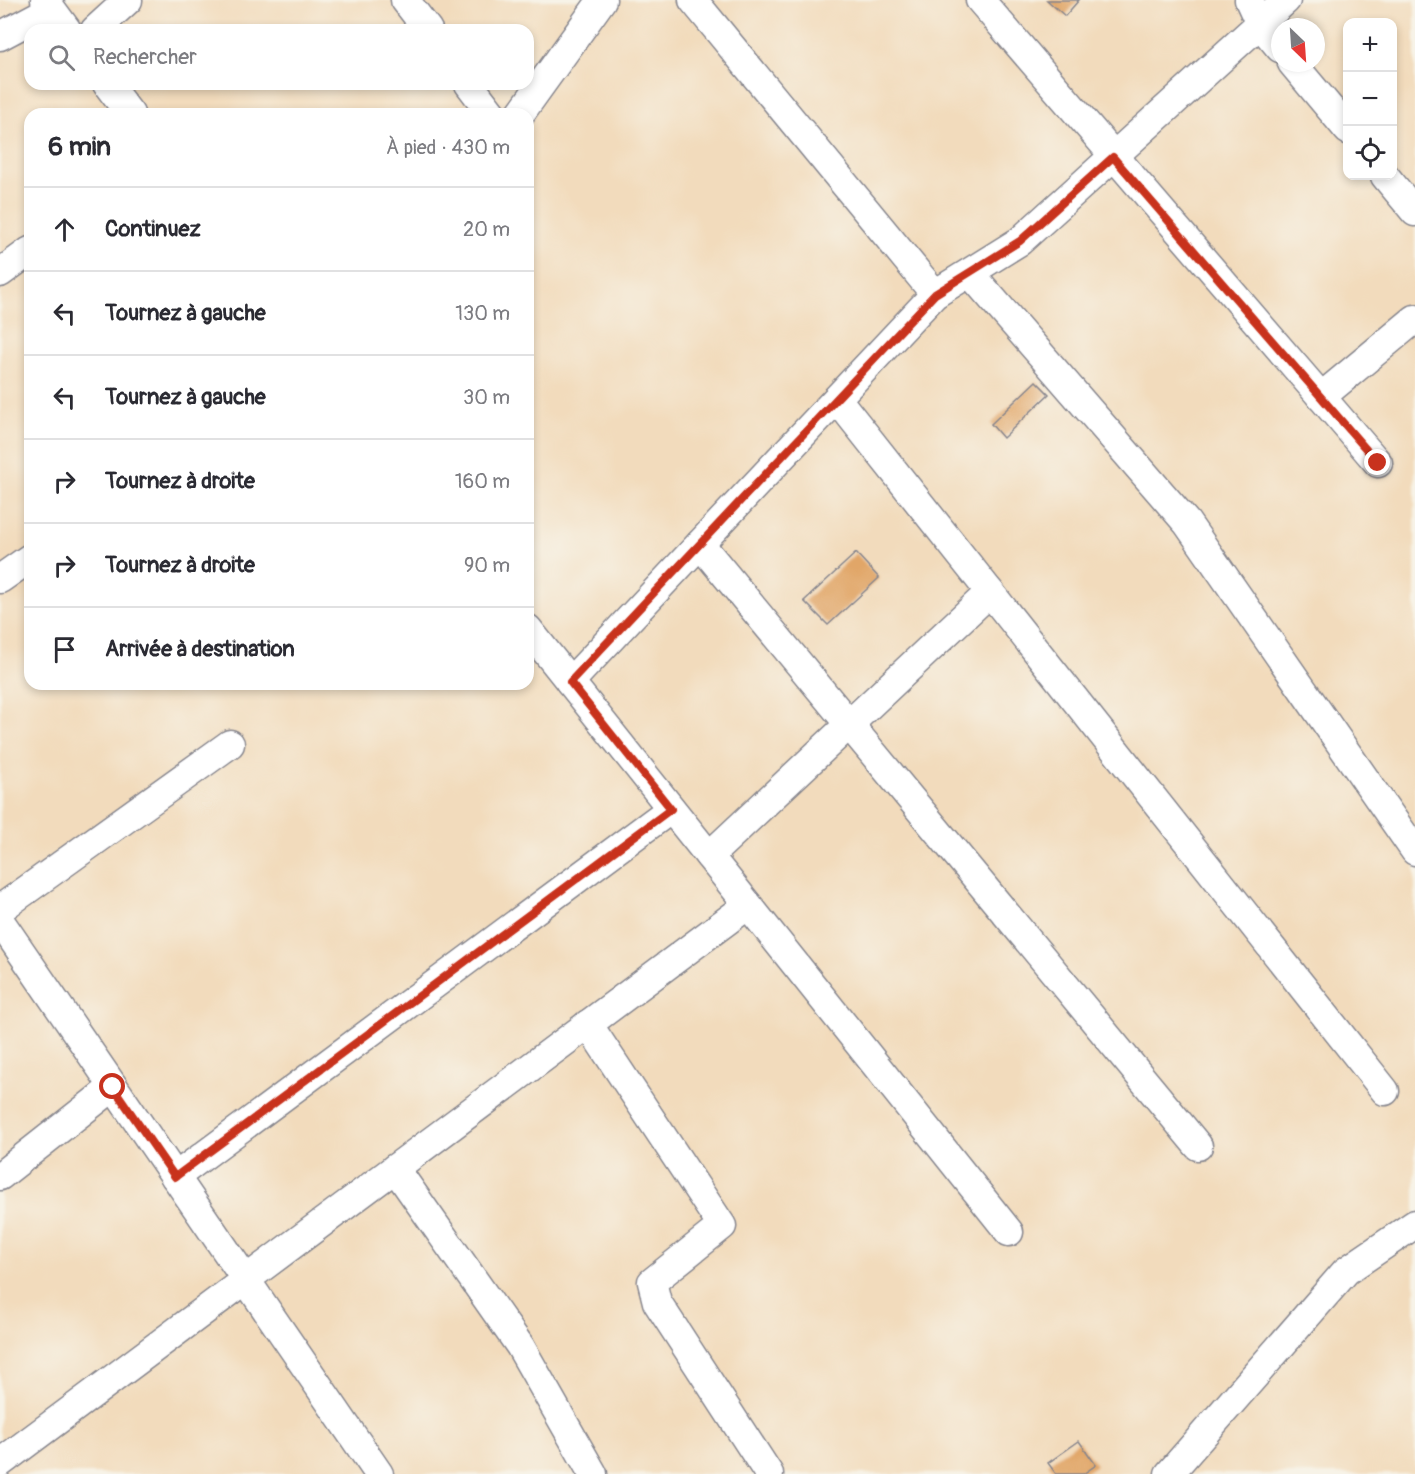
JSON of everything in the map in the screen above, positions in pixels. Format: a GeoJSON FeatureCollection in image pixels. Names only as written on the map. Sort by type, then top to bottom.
{"type":"FeatureCollection","features":[{"type":"Feature","properties":{"kind":"street"},"geometry":{"type":"LineString","coordinates":[[102,24],[128,0]]}},
{"type":"Feature","properties":{"kind":"street"},"geometry":{"type":"LineString","coordinates":[[405,0],[423,24]]}},
{"type":"Feature","properties":{"kind":"street"},"geometry":{"type":"LineString","coordinates":[[524,108],[602,0]]}},
{"type":"Feature","properties":{"kind":"street"},"geometry":{"type":"LineString","coordinates":[[693,0],[935,294]]}},
{"type":"Feature","properties":{"kind":"street"},"geometry":{"type":"LineString","coordinates":[[980,0],[1378,463]]}},
{"type":"Feature","properties":{"kind":"street"},"geometry":{"type":"LineString","coordinates":[[570,682],[935,294],[1020,241],[1113,157],[1254,12],[1286,0]]}},
{"type":"Feature","properties":{"kind":"street"},"geometry":{"type":"LineString","coordinates":[[1254,12],[1271,36]]}},
{"type":"Feature","properties":{"kind":"street"},"geometry":{"type":"LineString","coordinates":[[28,24],[54,13]]}},
{"type":"Feature","properties":{"kind":"street"},"geometry":{"type":"LineString","coordinates":[[0,36],[24,26]]}},
{"type":"Feature","properties":{"kind":"street"},"geometry":{"type":"LineString","coordinates":[[1299,72],[1344,126]]}},
{"type":"Feature","properties":{"kind":"street"},"geometry":{"type":"LineString","coordinates":[[112,90],[125,108]]}},
{"type":"Feature","properties":{"kind":"street"},"geometry":{"type":"LineString","coordinates":[[474,90],[487,108]]}},
{"type":"Feature","properties":{"kind":"street"},"geometry":{"type":"LineString","coordinates":[[1388,180],[1415,212]]}},
{"type":"Feature","properties":{"kind":"street"},"geometry":{"type":"LineString","coordinates":[[0,273],[24,255]]}},
{"type":"Feature","properties":{"kind":"street"},"geometry":{"type":"LineString","coordinates":[[970,273],[1187,524],[1415,851]]}},
{"type":"Feature","properties":{"kind":"street"},"geometry":{"type":"LineString","coordinates":[[1322,397],[1415,319]]}},
{"type":"Feature","properties":{"kind":"street"},"geometry":{"type":"LineString","coordinates":[[837,399],[1385,1091]]}},
{"type":"Feature","properties":{"kind":"street"},"geometry":{"type":"LineString","coordinates":[[700,544],[1198,1146]]}},
{"type":"Feature","properties":{"kind":"street"},"geometry":{"type":"LineString","coordinates":[[0,579],[24,562]]}},
{"type":"Feature","properties":{"kind":"street"},"geometry":{"type":"LineString","coordinates":[[709,856],[990,592]]}},
{"type":"Feature","properties":{"kind":"street"},"geometry":{"type":"LineString","coordinates":[[534,637],[1009,1232]]}},
{"type":"Feature","properties":{"kind":"street"},"geometry":{"type":"LineString","coordinates":[[0,909],[230,744]]}},
{"type":"Feature","properties":{"kind":"street"},"geometry":{"type":"LineString","coordinates":[[175,1177],[671,809]]}},
{"type":"Feature","properties":{"kind":"street"},"geometry":{"type":"LineString","coordinates":[[0,1463],[748,905]]}},
{"type":"Feature","properties":{"kind":"street"},"geometry":{"type":"LineString","coordinates":[[0,921],[379,1474]]}},
{"type":"Feature","properties":{"kind":"street"},"geometry":{"type":"LineString","coordinates":[[588,1024],[722,1226],[652,1282],[657,1302],[769,1474]]}},
{"type":"Feature","properties":{"kind":"street"},"geometry":{"type":"LineString","coordinates":[[0,1176],[113,1087]]}},
{"type":"Feature","properties":{"kind":"street"},"geometry":{"type":"LineString","coordinates":[[395,1168],[520,1346],[593,1474]]}},
{"type":"Feature","properties":{"kind":"street"},"geometry":{"type":"LineString","coordinates":[[1169,1474],[1346,1271],[1415,1224]]}},
{"type":"Feature","properties":{"kind":"building"},"geometry":{"type":"Polygon","coordinates":[[[1047,0],[1079,0],[1065,16],[1047,0]]]}},
{"type":"Feature","properties":{"kind":"building"},"geometry":{"type":"Polygon","coordinates":[[[1036,381],[1049,394],[1003,438],[991,424],[1036,381]]]}},
{"type":"Feature","properties":{"kind":"building"},"geometry":{"type":"Polygon","coordinates":[[[856,553],[879,578],[828,625],[804,601],[856,553]]]}},
{"type":"Feature","properties":{"kind":"building"},"geometry":{"type":"Polygon","coordinates":[[[1079,1441],[1096,1465],[1083,1474],[1056,1474],[1048,1463],[1079,1441]]]}},
{"type":"Feature","properties":{"kind":"route"},"geometry":{"type":"LineString","coordinates":[[113,1087],[175,1177],[671,809],[570,682],[935,294],[1020,241],[1113,157],[1378,463]]}}]}
